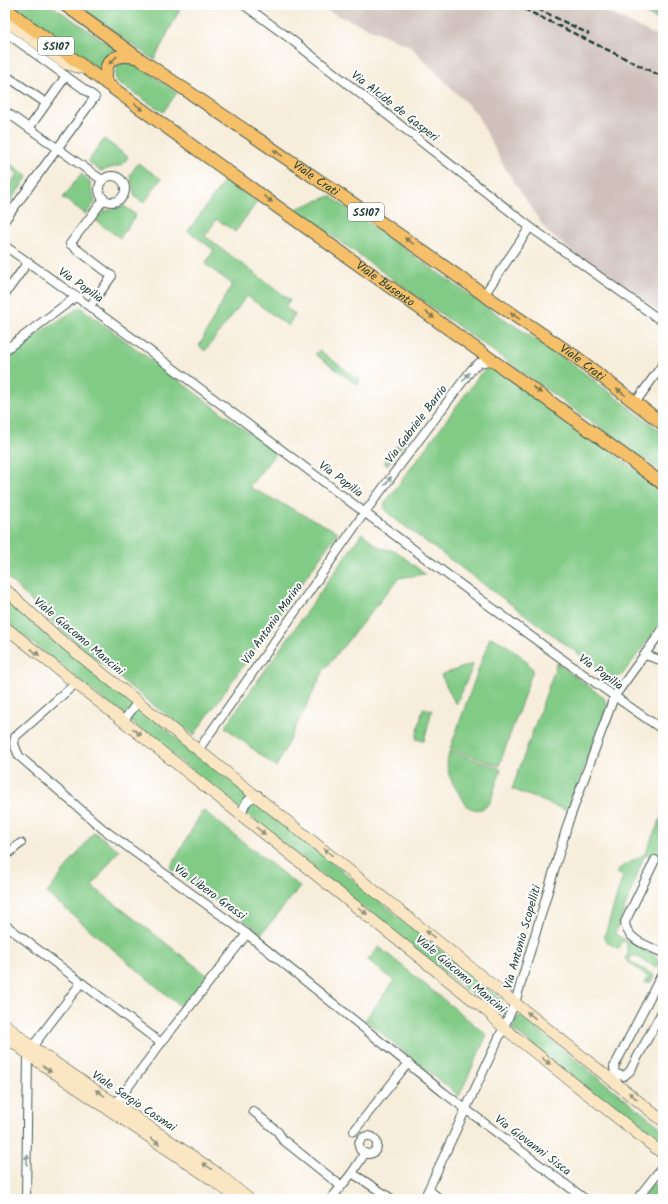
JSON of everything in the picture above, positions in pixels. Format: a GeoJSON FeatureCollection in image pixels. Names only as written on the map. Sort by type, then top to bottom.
{"type":"FeatureCollection","features":[{"type":"Feature","properties":{"kind":"main road","name":"Viale Crati"},"geometry":{"type":"LineString","coordinates":[[65,5],[137,57],[392,229],[576,357],[663,424]]}},
{"type":"Feature","properties":{"kind":"main road","name":"SS107"},"geometry":{"type":"LineString","coordinates":[[5,8],[107,84]]}},
{"type":"Feature","properties":{"kind":"main road"},"geometry":{"type":"LineString","coordinates":[[107,84],[106,72],[111,60],[119,55],[137,57]]}},
{"type":"Feature","properties":{"kind":"main road","name":"Viale Busento"},"geometry":{"type":"LineString","coordinates":[[107,84],[493,360],[663,484]]}},
{"type":"Feature","properties":{"kind":"street","name":"Via Alcide de Gasperi"},"geometry":{"type":"LineString","coordinates":[[244,5],[288,37],[530,228],[663,322]]}},
{"type":"Feature","properties":{"kind":"street"},"geometry":{"type":"LineString","coordinates":[[5,20],[66,64],[86,69]]}},
{"type":"Feature","properties":{"kind":"street"},"geometry":{"type":"LineString","coordinates":[[5,32],[95,97],[5,220]]}},
{"type":"Feature","properties":{"kind":"street"},"geometry":{"type":"LineString","coordinates":[[5,75],[46,103]]}},
{"type":"Feature","properties":{"kind":"street"},"geometry":{"type":"LineString","coordinates":[[29,128],[66,76]]}},
{"type":"Feature","properties":{"kind":"street"},"geometry":{"type":"LineString","coordinates":[[5,110],[102,180]]}},
{"type":"Feature","properties":{"kind":"street"},"geometry":{"type":"LineString","coordinates":[[109,176],[117,177],[123,183],[125,187],[120,199],[112,201],[104,199],[100,192],[102,180],[109,176]]}},
{"type":"Feature","properties":{"kind":"street"},"geometry":{"type":"LineString","coordinates":[[90,306],[112,276],[70,244],[104,199]]}},
{"type":"Feature","properties":{"kind":"street"},"geometry":{"type":"LineString","coordinates":[[484,294],[514,245],[530,228]]}},
{"type":"Feature","properties":{"kind":"street","name":"Via Popilia"},"geometry":{"type":"LineString","coordinates":[[5,246],[77,296],[364,512],[614,697],[663,730]]}},
{"type":"Feature","properties":{"kind":"street"},"geometry":{"type":"LineString","coordinates":[[5,294],[28,262]]}},
{"type":"Feature","properties":{"kind":"street"},"geometry":{"type":"LineString","coordinates":[[5,350],[77,296]]}},
{"type":"Feature","properties":{"kind":"street","name":"Via Gabriele Barrio"},"geometry":{"type":"LineString","coordinates":[[364,512],[472,369],[479,362],[493,360]]}},
{"type":"Feature","properties":{"kind":"street"},"geometry":{"type":"LineString","coordinates":[[635,403],[663,364]]}},
{"type":"Feature","properties":{"kind":"street","name":"Via Antonio Marino"},"geometry":{"type":"LineString","coordinates":[[199,749],[364,512]]}},
{"type":"Feature","properties":{"kind":"street","name":"Viale Giacomo Mancini"},"geometry":{"type":"LineString","coordinates":[[5,589],[58,638],[258,796],[515,1003],[613,1077],[663,1121]]}},
{"type":"Feature","properties":{"kind":"street","name":"Viale Giacomo Mancini"},"geometry":{"type":"LineString","coordinates":[[5,627],[476,1002],[504,1028],[663,1154]]}},
{"type":"Feature","properties":{"kind":"street","name":"Via Antonio Scopelliti"},"geometry":{"type":"LineString","coordinates":[[424,1199],[515,1003],[568,823],[614,697],[663,629]]}},
{"type":"Feature","properties":{"kind":"street"},"geometry":{"type":"LineString","coordinates":[[645,654],[663,661]]}},
{"type":"Feature","properties":{"kind":"street","name":"Via Libero Grassi"},"geometry":{"type":"LineString","coordinates":[[76,683],[15,737],[14,744],[20,756],[103,829],[247,934],[466,1110]]}},
{"type":"Feature","properties":{"kind":"street"},"geometry":{"type":"LineString","coordinates":[[123,721],[138,702]]}},
{"type":"Feature","properties":{"kind":"street"},"geometry":{"type":"LineString","coordinates":[[242,815],[242,807],[248,800],[258,796]]}},
{"type":"Feature","properties":{"kind":"street"},"geometry":{"type":"LineString","coordinates":[[5,856],[21,843]]}},
{"type":"Feature","properties":{"kind":"street"},"geometry":{"type":"LineString","coordinates":[[656,860],[625,922],[625,929],[629,935],[663,953]]}},
{"type":"Feature","properties":{"kind":"street"},"geometry":{"type":"LineString","coordinates":[[8,927],[161,1042]]}},
{"type":"Feature","properties":{"kind":"street"},"geometry":{"type":"LineString","coordinates":[[113,1108],[161,1042],[247,934]]}},
{"type":"Feature","properties":{"kind":"street"},"geometry":{"type":"LineString","coordinates":[[663,972],[614,1067],[613,1077],[624,1076],[630,1071],[663,1010]]}},
{"type":"Feature","properties":{"kind":"street"},"geometry":{"type":"LineString","coordinates":[[26,1199],[30,1051],[81,982]]}},
{"type":"Feature","properties":{"kind":"street","name":"Viale Sergio Cosmai"},"geometry":{"type":"LineString","coordinates":[[5,1024],[30,1051]]}},
{"type":"Feature","properties":{"kind":"street","name":"Viale Sergio Cosmai"},"geometry":{"type":"LineString","coordinates":[[5,1036],[30,1051],[113,1108],[238,1199]]}},
{"type":"Feature","properties":{"kind":"street"},"geometry":{"type":"LineString","coordinates":[[354,1131],[408,1063]]}},
{"type":"Feature","properties":{"kind":"street","name":"Viale Sergio Cosmai"},"geometry":{"type":"LineString","coordinates":[[113,1108],[220,1175],[249,1199]]}},
{"type":"Feature","properties":{"kind":"street","name":"Via Giovanni Sisca"},"geometry":{"type":"LineString","coordinates":[[466,1110],[585,1199]]}},
{"type":"Feature","properties":{"kind":"street"},"geometry":{"type":"LineString","coordinates":[[253,1111],[278,1132],[282,1139],[341,1186]]}},
{"type":"Feature","properties":{"kind":"street"},"geometry":{"type":"LineString","coordinates":[[331,1199],[352,1173],[365,1153]]}},
{"type":"Feature","properties":{"kind":"street"},"geometry":{"type":"LineString","coordinates":[[637,1199],[663,1166]]}},
{"type":"Feature","properties":{"kind":"street"},"geometry":{"type":"LineString","coordinates":[[352,1173],[392,1199]]}},
{"type":"Feature","properties":{"kind":"street"},"geometry":{"type":"LineString","coordinates":[[429,1190],[440,1199]]}},
{"type":"Feature","properties":{"kind":"shaded area"},"geometry":{"type":"Polygon","coordinates":[[[314,5],[593,5],[663,39],[663,314],[609,277],[603,275],[547,232],[505,168],[476,113],[410,46],[314,5]]]}},
{"type":"Feature","properties":{"kind":"green space"},"geometry":{"type":"Polygon","coordinates":[[[10,5],[51,5],[116,49],[110,53],[102,63],[100,70],[10,5]]]}},
{"type":"Feature","properties":{"kind":"green space"},"geometry":{"type":"Polygon","coordinates":[[[76,5],[182,5],[154,60],[76,5]]]}},
{"type":"Feature","properties":{"kind":"green space"},"geometry":{"type":"Polygon","coordinates":[[[630,5],[663,5],[663,23],[630,5]]]}},
{"type":"Feature","properties":{"kind":"green space"},"geometry":{"type":"Polygon","coordinates":[[[124,62],[137,64],[177,93],[163,112],[116,81],[115,73],[118,65],[124,62]]]}},
{"type":"Feature","properties":{"kind":"green space"},"geometry":{"type":"Polygon","coordinates":[[[104,139],[128,157],[122,165],[100,171],[88,162],[104,139]]]}},
{"type":"Feature","properties":{"kind":"green space"},"geometry":{"type":"Polygon","coordinates":[[[5,160],[28,176],[5,210],[5,191],[18,174],[5,165],[5,160]]]}},
{"type":"Feature","properties":{"kind":"green space"},"geometry":{"type":"Polygon","coordinates":[[[138,163],[161,179],[144,203],[135,197],[130,175],[138,163]]]}},
{"type":"Feature","properties":{"kind":"green space"},"geometry":{"type":"Polygon","coordinates":[[[81,174],[89,180],[95,202],[86,214],[63,198],[81,174]]]}},
{"type":"Feature","properties":{"kind":"green space"},"geometry":{"type":"Polygon","coordinates":[[[226,179],[257,202],[235,232],[217,219],[205,236],[290,300],[285,307],[295,314],[288,326],[247,296],[205,351],[199,346],[232,284],[205,264],[214,250],[188,231],[226,179]]]}},
{"type":"Feature","properties":{"kind":"green space"},"geometry":{"type":"Polygon","coordinates":[[[330,196],[488,308],[574,365],[663,433],[663,473],[295,209],[330,196]]]}},
{"type":"Feature","properties":{"kind":"green space"},"geometry":{"type":"Polygon","coordinates":[[[124,206],[136,215],[120,238],[96,221],[102,212],[124,206]]]}},
{"type":"Feature","properties":{"kind":"green space"},"geometry":{"type":"Polygon","coordinates":[[[80,307],[276,453],[249,487],[338,532],[194,735],[152,704],[61,631],[5,575],[5,358],[43,330],[80,307]]]}},
{"type":"Feature","properties":{"kind":"green space"},"geometry":{"type":"Polygon","coordinates":[[[319,350],[360,381],[357,385],[315,354],[319,350]]]}},
{"type":"Feature","properties":{"kind":"green space"},"geometry":{"type":"Polygon","coordinates":[[[497,367],[663,490],[663,620],[622,675],[616,678],[607,675],[391,516],[384,507],[385,503],[481,373],[487,369],[497,367]]]}},
{"type":"Feature","properties":{"kind":"green space"},"geometry":{"type":"Polygon","coordinates":[[[408,431],[411,434],[387,465],[384,463],[408,431]]]}},
{"type":"Feature","properties":{"kind":"green space"},"geometry":{"type":"Polygon","coordinates":[[[362,533],[380,548],[396,551],[425,574],[399,578],[324,670],[276,767],[225,727],[362,533]]]}},
{"type":"Feature","properties":{"kind":"green space"},"geometry":{"type":"Polygon","coordinates":[[[5,597],[37,625],[501,999],[501,1004],[498,1010],[493,1011],[5,621],[5,597]]]}},
{"type":"Feature","properties":{"kind":"green space"},"geometry":{"type":"Polygon","coordinates":[[[490,637],[514,650],[533,670],[499,766],[450,749],[490,637]]]}},
{"type":"Feature","properties":{"kind":"green space"},"geometry":{"type":"Polygon","coordinates":[[[557,663],[603,697],[608,705],[568,811],[512,789],[557,663]]]}},
{"type":"Feature","properties":{"kind":"green space"},"geometry":{"type":"Polygon","coordinates":[[[472,664],[473,666],[457,703],[455,703],[441,675],[472,664]]]}},
{"type":"Feature","properties":{"kind":"green space"},"geometry":{"type":"Polygon","coordinates":[[[423,708],[432,710],[424,741],[416,739],[423,708]]]}},
{"type":"Feature","properties":{"kind":"green space"},"geometry":{"type":"Polygon","coordinates":[[[450,751],[501,769],[490,803],[485,808],[473,809],[467,806],[454,786],[447,766],[450,751]]]}},
{"type":"Feature","properties":{"kind":"green space"},"geometry":{"type":"Polygon","coordinates":[[[203,810],[300,887],[262,933],[170,868],[203,810]]]}},
{"type":"Feature","properties":{"kind":"green space"},"geometry":{"type":"Polygon","coordinates":[[[663,813],[663,861],[645,854],[663,813]]]}},
{"type":"Feature","properties":{"kind":"green space"},"geometry":{"type":"Polygon","coordinates":[[[94,832],[119,850],[92,886],[207,975],[182,1008],[47,893],[94,832]]]}},
{"type":"Feature","properties":{"kind":"green space"},"geometry":{"type":"Polygon","coordinates":[[[645,854],[615,934],[660,959],[660,965],[656,967],[633,955],[629,961],[654,975],[651,982],[645,983],[648,977],[625,959],[628,953],[626,942],[623,940],[619,949],[605,941],[604,938],[623,876],[616,873],[621,867],[645,854]]]}},
{"type":"Feature","properties":{"kind":"green space"},"geometry":{"type":"Polygon","coordinates":[[[379,947],[487,1035],[459,1096],[365,1020],[394,981],[368,960],[379,947]]]}},
{"type":"Feature","properties":{"kind":"green space"},"geometry":{"type":"Polygon","coordinates":[[[521,1016],[663,1129],[663,1149],[512,1029],[517,1017],[521,1016]]]}},
{"type":"Feature","properties":{"kind":"green space"},"geometry":{"type":"Polygon","coordinates":[[[653,1183],[663,1191],[663,1199],[642,1199],[653,1183]]]}},
{"type":"Feature","properties":{"kind":"railway"},"geometry":{"type":"LineString","coordinates":[[516,5],[663,77]]}},
{"type":"Feature","properties":{"kind":"railway"},"geometry":{"type":"LineString","coordinates":[[538,9],[589,34]]}}]}
